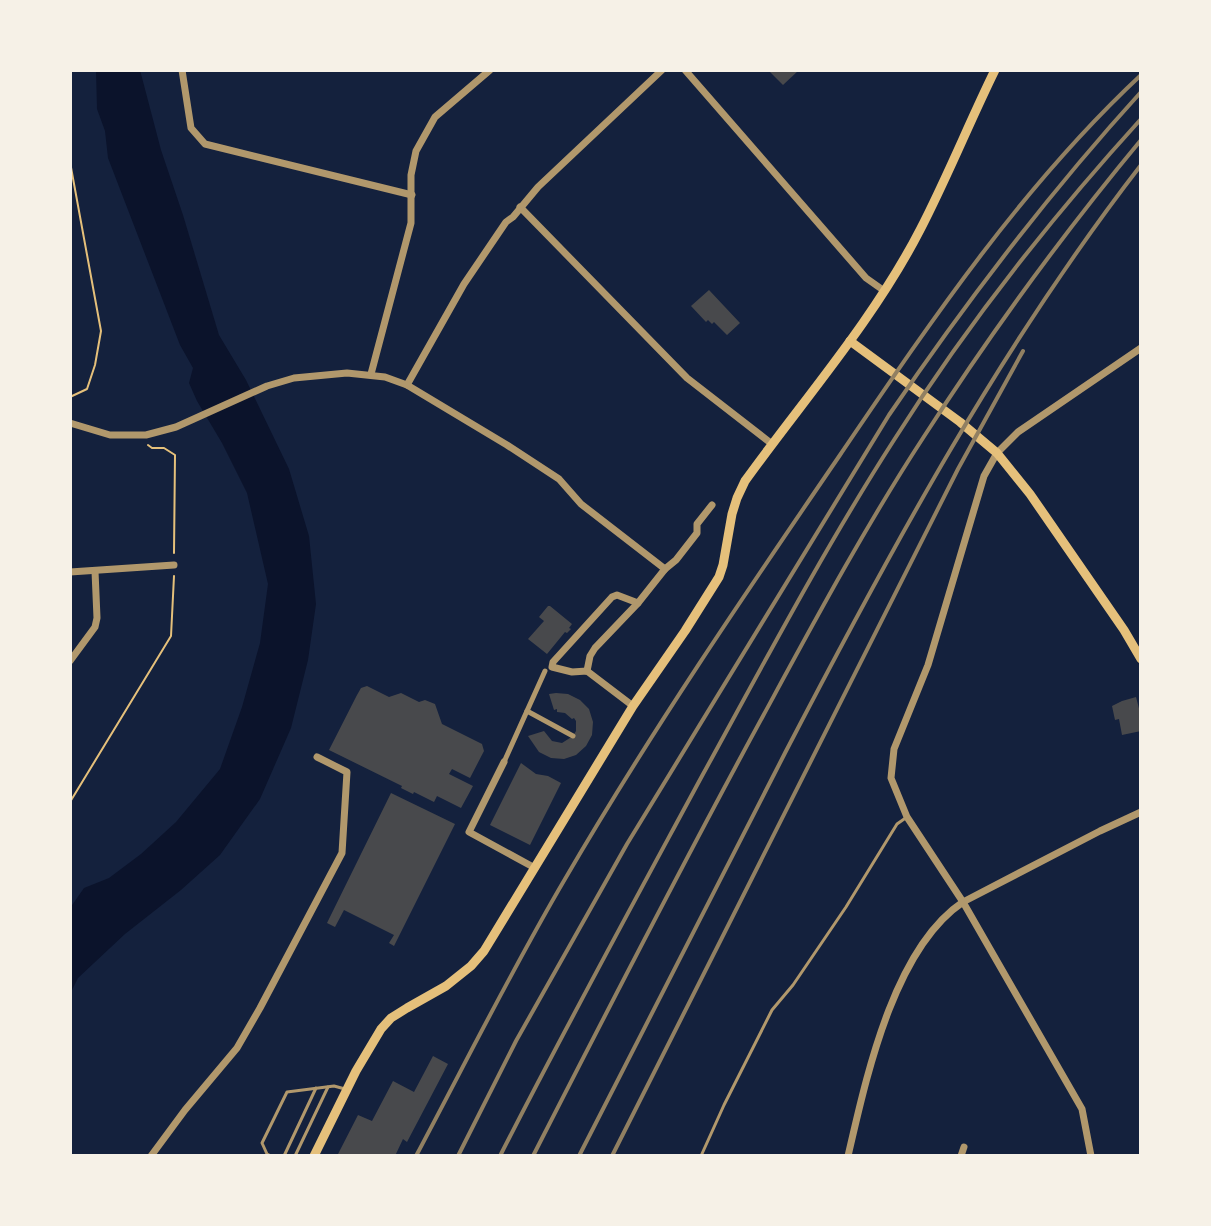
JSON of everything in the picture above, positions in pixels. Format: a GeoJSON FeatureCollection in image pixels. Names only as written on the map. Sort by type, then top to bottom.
{"type":"FeatureCollection","features":[{"type":"Feature","properties":{"kind":"main road"},"geometry":{"type":"LineString","coordinates":[[314,1156],[381,1029],[391,1018],[446,986],[484,951],[633,706],[719,577],[732,514],[745,481],[850,341],[920,230],[995,70]]}},
{"type":"Feature","properties":{"kind":"main road"},"geometry":{"type":"LineString","coordinates":[[850,341],[997,453],[1030,494],[1141,659]]}},
{"type":"Feature","properties":{"kind":"street"},"geometry":{"type":"LineString","coordinates":[[182,70],[191,128],[205,144],[412,195]]}},
{"type":"Feature","properties":{"kind":"street"},"geometry":{"type":"LineString","coordinates":[[371,374],[411,223],[411,175],[416,151],[435,117],[490,70]]}},
{"type":"Feature","properties":{"kind":"street"},"geometry":{"type":"LineString","coordinates":[[407,385],[464,284],[506,222],[538,187],[662,70]]}},
{"type":"Feature","properties":{"kind":"street"},"geometry":{"type":"LineString","coordinates":[[685,70],[866,278],[883,290]]}},
{"type":"Feature","properties":{"kind":"street"},"geometry":{"type":"LineString","coordinates":[[520,207],[687,378],[772,444]]}},
{"type":"Feature","properties":{"kind":"street"},"geometry":{"type":"LineString","coordinates":[[1091,1156],[1082,1109],[963,902],[907,817],[891,778],[894,749],[928,665],[984,476],[997,453],[1018,432],[1141,348]]}},
{"type":"Feature","properties":{"kind":"street"},"geometry":{"type":"LineString","coordinates":[[70,423],[110,435],[146,435],[176,427],[267,386],[294,378],[371,374],[407,385],[559,479],[581,504],[665,569]]}},
{"type":"Feature","properties":{"kind":"street"},"geometry":{"type":"LineString","coordinates":[[587,671],[595,648],[676,560],[697,533],[697,524],[712,505]]}},
{"type":"Feature","properties":{"kind":"street"},"geometry":{"type":"LineString","coordinates":[[70,572],[174,565]]}},
{"type":"Feature","properties":{"kind":"street"},"geometry":{"type":"LineString","coordinates":[[70,661],[95,627],[95,571]]}},
{"type":"Feature","properties":{"kind":"street"},"geometry":{"type":"LineString","coordinates":[[535,868],[469,832],[553,662],[612,597],[617,595],[638,603]]}},
{"type":"Feature","properties":{"kind":"street"},"geometry":{"type":"LineString","coordinates":[[549,669],[587,671],[633,706]]}},
{"type":"Feature","properties":{"kind":"street"},"geometry":{"type":"LineString","coordinates":[[527,711],[573,736]]}},
{"type":"Feature","properties":{"kind":"street"},"geometry":{"type":"LineString","coordinates":[[151,1156],[237,1048],[342,853],[347,772],[317,757]]}},
{"type":"Feature","properties":{"kind":"street"},"geometry":{"type":"LineString","coordinates":[[848,1156],[881,1029],[905,974],[930,934],[949,912],[963,902],[1141,812]]}},
{"type":"Feature","properties":{"kind":"street"},"geometry":{"type":"LineString","coordinates":[[961,1156],[964,1147]]}},
{"type":"Feature","properties":{"kind":"lane"},"geometry":{"type":"LineString","coordinates":[[701,1156],[772,1010],[828,933],[897,824],[907,817]]}},
{"type":"Feature","properties":{"kind":"lane"},"geometry":{"type":"LineString","coordinates":[[271,1156],[262,1143],[287,1092],[334,1086],[347,1090]]}},
{"type":"Feature","properties":{"kind":"lane"},"geometry":{"type":"LineString","coordinates":[[295,1156],[328,1087]]}},
{"type":"Feature","properties":{"kind":"lane"},"geometry":{"type":"LineString","coordinates":[[284,1156],[316,1088]]}},
{"type":"Feature","properties":{"kind":"path"},"geometry":{"type":"LineString","coordinates":[[70,162],[101,331],[87,389],[70,397]]}},
{"type":"Feature","properties":{"kind":"path"},"geometry":{"type":"LineString","coordinates":[[70,802],[171,636],[175,455],[164,448],[152,448],[146,442],[146,435]]}},
{"type":"Feature","properties":{"kind":"water"},"geometry":{"type":"Polygon","coordinates":[[[96,70],[140,70],[161,150],[219,335],[246,380],[289,469],[309,536],[316,604],[308,660],[291,728],[260,799],[220,855],[125,934],[78,978],[70,994],[70,908],[84,888],[109,878],[176,822],[220,769],[260,643],[268,584],[247,493],[189,383],[193,368],[180,345],[108,158],[105,131],[97,109],[96,70]]]}},
{"type":"Feature","properties":{"kind":"building"},"geometry":{"type":"Polygon","coordinates":[[[768,70],[799,70],[783,85],[768,70]]]}},
{"type":"Feature","properties":{"kind":"building"},"geometry":{"type":"Polygon","coordinates":[[[709,290],[740,323],[727,335],[714,322],[706,322],[691,306],[709,290]]]}},
{"type":"Feature","properties":{"kind":"building"},"geometry":{"type":"Polygon","coordinates":[[[548,606],[572,624],[571,629],[547,654],[528,639],[544,621],[539,617],[548,606]]]}},
{"type":"Feature","properties":{"kind":"building"},"geometry":{"type":"Polygon","coordinates":[[[367,686],[389,697],[401,693],[419,702],[425,700],[435,704],[442,724],[482,744],[484,751],[470,778],[452,769],[449,774],[473,786],[461,808],[437,796],[434,802],[413,794],[329,750],[361,688],[367,686]]]}},
{"type":"Feature","properties":{"kind":"building"},"geometry":{"type":"Polygon","coordinates":[[[549,694],[580,700],[589,709],[593,722],[592,735],[586,746],[576,755],[564,759],[551,758],[539,752],[528,736],[544,731],[552,741],[562,743],[573,736],[576,721],[554,710],[549,694]]]}},
{"type":"Feature","properties":{"kind":"building"},"geometry":{"type":"Polygon","coordinates":[[[1136,697],[1141,731],[1122,735],[1112,706],[1136,697]]]}},
{"type":"Feature","properties":{"kind":"building"},"geometry":{"type":"Polygon","coordinates":[[[521,763],[536,774],[561,783],[530,845],[490,825],[521,763]]]}},
{"type":"Feature","properties":{"kind":"building"},"geometry":{"type":"Polygon","coordinates":[[[391,793],[455,824],[394,946],[389,943],[394,935],[344,910],[335,927],[327,923],[391,793]]]}},
{"type":"Feature","properties":{"kind":"building"},"geometry":{"type":"Polygon","coordinates":[[[433,1056],[448,1064],[407,1142],[403,1139],[395,1156],[337,1156],[358,1115],[372,1121],[393,1081],[414,1092],[433,1056]]]}},
{"type":"Feature","properties":{"kind":"railway"},"geometry":{"type":"LineString","coordinates":[[416,1156],[565,879],[664,717],[734,612],[980,256],[1057,162],[1141,75]]}},
{"type":"Feature","properties":{"kind":"railway"},"geometry":{"type":"LineString","coordinates":[[458,1156],[516,1041],[627,844],[889,415],[1009,249],[1141,92]]}},
{"type":"Feature","properties":{"kind":"railway"},"geometry":{"type":"LineString","coordinates":[[500,1156],[702,776],[868,481],[980,314],[1042,234],[1141,119]]}},
{"type":"Feature","properties":{"kind":"railway"},"geometry":{"type":"LineString","coordinates":[[533,1156],[646,935],[821,610],[881,506],[948,399],[1001,323],[1141,140]]}},
{"type":"Feature","properties":{"kind":"railway"},"geometry":{"type":"LineString","coordinates":[[579,1156],[785,753],[907,525],[994,377],[1090,234],[1141,165]]}},
{"type":"Feature","properties":{"kind":"railway"},"geometry":{"type":"LineString","coordinates":[[612,1156],[958,469],[1023,351]]}}]}
